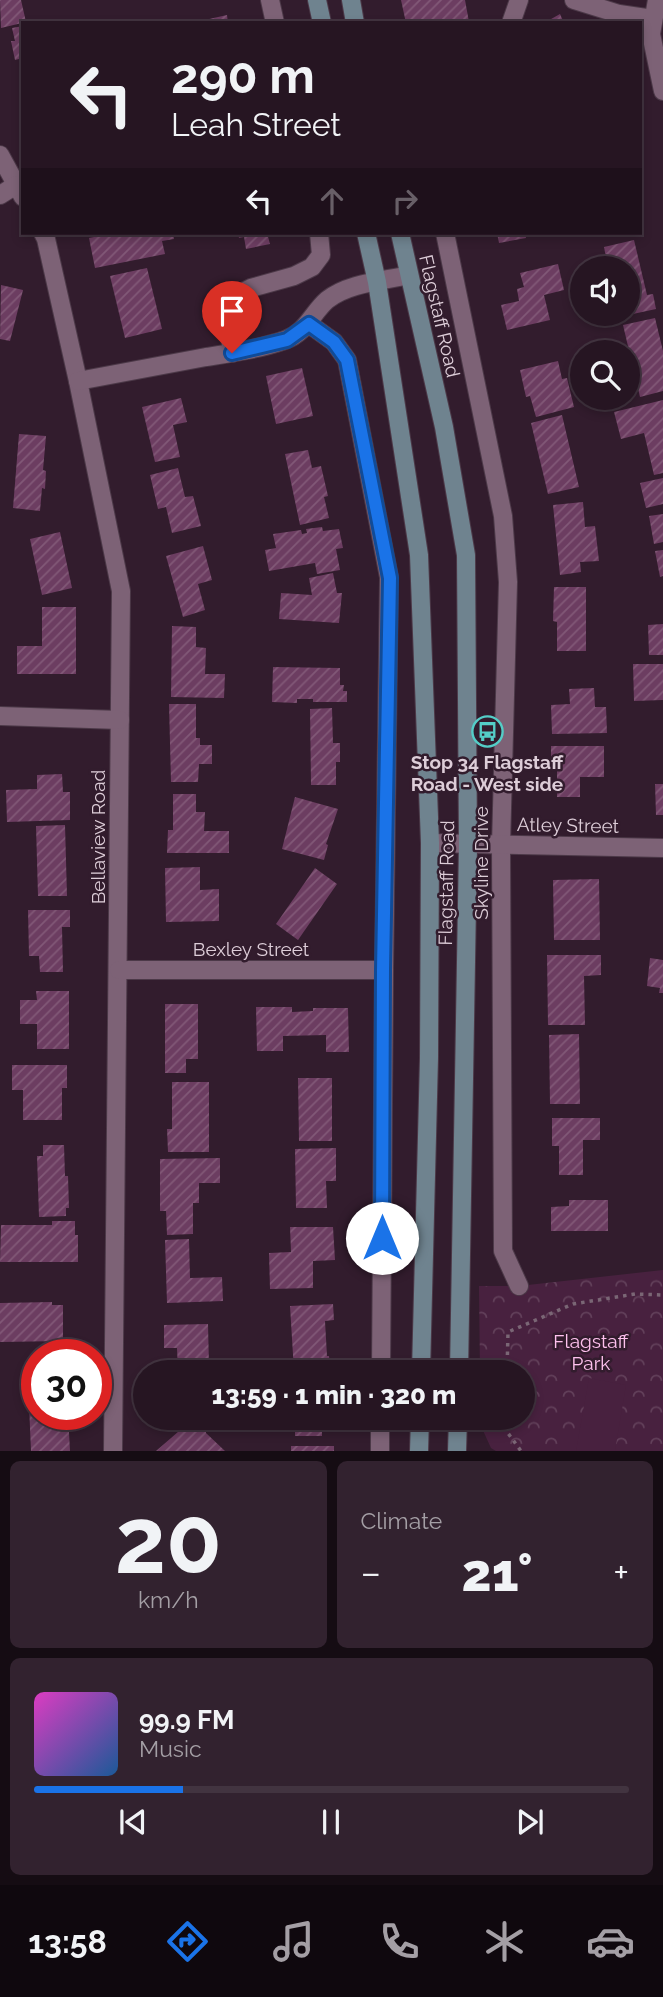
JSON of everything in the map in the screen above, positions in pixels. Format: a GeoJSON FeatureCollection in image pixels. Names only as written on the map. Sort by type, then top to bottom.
{"type":"FeatureCollection","features":[{"type":"Feature","properties":{"kind":"main road"},"geometry":{"type":"LineString","coordinates":[[317,0],[322,21]]}},
{"type":"Feature","properties":{"kind":"main road"},"geometry":{"type":"LineString","coordinates":[[351,0],[355,21]]}},
{"type":"Feature","properties":{"kind":"main road","name":"Flagstaff Road"},"geometry":{"type":"LineString","coordinates":[[366,235],[377,282],[419,555],[430,843],[429,1058],[421,1360]]}},
{"type":"Feature","properties":{"kind":"main road","name":"Flagstaff Road"},"geometry":{"type":"LineString","coordinates":[[400,235],[444,427],[466,555],[468,845],[459,1360]]}},
{"type":"Feature","properties":{"kind":"main road"},"geometry":{"type":"LineString","coordinates":[[419,1451],[420,1430]]}},
{"type":"Feature","properties":{"kind":"main road"},"geometry":{"type":"LineString","coordinates":[[457,1451],[458,1430]]}},
{"type":"Feature","properties":{"kind":"street"},"geometry":{"type":"LineString","coordinates":[[270,0],[275,21]]}},
{"type":"Feature","properties":{"kind":"street"},"geometry":{"type":"LineString","coordinates":[[512,21],[519,0]]}},
{"type":"Feature","properties":{"kind":"street"},"geometry":{"type":"LineString","coordinates":[[575,0],[619,14],[653,19]]}},
{"type":"Feature","properties":{"kind":"street"},"geometry":{"type":"LineString","coordinates":[[657,0],[651,34],[663,91]]}},
{"type":"Feature","properties":{"kind":"street"},"geometry":{"type":"LineString","coordinates":[[0,155],[20,191],[0,195]]}},
{"type":"Feature","properties":{"kind":"street","name":"Bellaview Road"},"geometry":{"type":"LineString","coordinates":[[44,235],[78,381],[121,591],[113,1451]]}},
{"type":"Feature","properties":{"kind":"street"},"geometry":{"type":"LineString","coordinates":[[232,353],[228,321],[232,298],[251,288],[294,276],[312,267],[321,255],[319,235]]}},
{"type":"Feature","properties":{"kind":"street","name":"Skyline Drive"},"geometry":{"type":"LineString","coordinates":[[445,235],[503,516],[508,582],[501,846],[503,1251],[519,1286]]}},
{"type":"Feature","properties":{"kind":"street"},"geometry":{"type":"LineString","coordinates":[[78,381],[232,353],[287,340],[309,324],[319,307],[342,291],[409,275]]}},
{"type":"Feature","properties":{"kind":"street"},"geometry":{"type":"LineString","coordinates":[[309,324],[334,342],[347,360],[390,578],[383,970],[381,1360]]}},
{"type":"Feature","properties":{"kind":"street"},"geometry":{"type":"LineString","coordinates":[[0,716],[120,720]]}},
{"type":"Feature","properties":{"kind":"street","name":"Atley Street"},"geometry":{"type":"LineString","coordinates":[[430,843],[663,848]]}},
{"type":"Feature","properties":{"kind":"street","name":"Bexley Street"},"geometry":{"type":"LineString","coordinates":[[119,970],[383,970]]}},
{"type":"Feature","properties":{"kind":"street"},"geometry":{"type":"LineString","coordinates":[[380,1430],[380,1451]]}},
{"type":"Feature","properties":{"kind":"path"},"geometry":{"type":"LineString","coordinates":[[507,1360],[508,1332],[573,1304],[635,1294],[663,1295]]}},
{"type":"Feature","properties":{"kind":"path"},"geometry":{"type":"LineString","coordinates":[[506,1430],[521,1451]]}},
{"type":"Feature","properties":{"kind":"green space","name":"Flagstaff Park"},"geometry":{"type":"Polygon","coordinates":[[[663,1270],[663,1451],[496,1451],[491,1448],[483,1430],[535,1430],[535,1360],[480,1360],[479,1286],[519,1286],[663,1270]]]}},
{"type":"Feature","properties":{"kind":"green space"},"geometry":{"type":"Polygon","coordinates":[[[589,1378],[626,1385],[615,1451],[576,1451],[589,1378]]]}},
{"type":"Feature","properties":{"kind":"building"},"geometry":{"type":"Polygon","coordinates":[[[0,0],[21,0],[26,21],[1,28],[0,0]]]}},
{"type":"Feature","properties":{"kind":"building"},"geometry":{"type":"Polygon","coordinates":[[[401,0],[465,0],[469,21],[406,21],[401,0]]]}},
{"type":"Feature","properties":{"kind":"building"},"geometry":{"type":"Polygon","coordinates":[[[560,14],[563,21],[548,21],[560,14]]]}},
{"type":"Feature","properties":{"kind":"building"},"geometry":{"type":"Polygon","coordinates":[[[227,15],[228,21],[200,21],[227,15]]]}},
{"type":"Feature","properties":{"kind":"building"},"geometry":{"type":"Polygon","coordinates":[[[21,26],[21,67],[19,59],[15,60],[11,41],[15,41],[12,28],[21,26]]]}},
{"type":"Feature","properties":{"kind":"building"},"geometry":{"type":"Polygon","coordinates":[[[105,235],[173,235],[174,239],[162,241],[165,254],[95,268],[89,238],[105,235]]]}},
{"type":"Feature","properties":{"kind":"building"},"geometry":{"type":"Polygon","coordinates":[[[238,235],[268,235],[270,244],[246,249],[244,237],[239,238],[238,235]]]}},
{"type":"Feature","properties":{"kind":"building"},"geometry":{"type":"Polygon","coordinates":[[[497,235],[525,235],[526,238],[499,243],[497,235]]]}},
{"type":"Feature","properties":{"kind":"building"},"geometry":{"type":"Polygon","coordinates":[[[634,240],[638,256],[606,256],[604,247],[634,240]]]}},
{"type":"Feature","properties":{"kind":"building"},"geometry":{"type":"Polygon","coordinates":[[[558,264],[564,290],[544,295],[550,320],[507,330],[501,305],[519,301],[517,289],[524,287],[520,273],[558,264]]]}},
{"type":"Feature","properties":{"kind":"building"},"geometry":{"type":"Polygon","coordinates":[[[640,265],[647,295],[653,294],[656,309],[640,312],[640,265]]]}},
{"type":"Feature","properties":{"kind":"building"},"geometry":{"type":"Polygon","coordinates":[[[147,268],[162,329],[125,338],[110,276],[147,268]]]}},
{"type":"Feature","properties":{"kind":"building"},"geometry":{"type":"Polygon","coordinates":[[[1,285],[23,290],[10,341],[0,339],[1,285]]]}},
{"type":"Feature","properties":{"kind":"building"},"geometry":{"type":"Polygon","coordinates":[[[655,318],[663,351],[663,391],[640,397],[640,340],[627,340],[623,326],[640,326],[640,321],[655,318]]]}},
{"type":"Feature","properties":{"kind":"building"},"geometry":{"type":"Polygon","coordinates":[[[558,361],[562,379],[567,378],[570,408],[536,417],[530,396],[526,397],[520,370],[558,361]]]}},
{"type":"Feature","properties":{"kind":"building"},"geometry":{"type":"Polygon","coordinates":[[[302,368],[313,416],[276,424],[266,376],[302,368]]]}},
{"type":"Feature","properties":{"kind":"building"},"geometry":{"type":"Polygon","coordinates":[[[181,398],[187,422],[173,425],[180,457],[155,462],[142,407],[181,398]]]}},
{"type":"Feature","properties":{"kind":"building"},"geometry":{"type":"Polygon","coordinates":[[[663,400],[663,473],[654,475],[644,433],[621,439],[614,412],[640,410],[640,406],[663,400]]]}},
{"type":"Feature","properties":{"kind":"building"},"geometry":{"type":"Polygon","coordinates":[[[562,415],[579,487],[548,494],[531,423],[562,415]]]}},
{"type":"Feature","properties":{"kind":"building"},"geometry":{"type":"Polygon","coordinates":[[[19,434],[46,436],[43,470],[46,471],[45,489],[42,488],[40,511],[13,508],[19,434]]]}},
{"type":"Feature","properties":{"kind":"building"},"geometry":{"type":"Polygon","coordinates":[[[308,450],[312,468],[321,466],[328,496],[324,497],[329,518],[300,525],[285,454],[308,450]]]}},
{"type":"Feature","properties":{"kind":"building"},"geometry":{"type":"Polygon","coordinates":[[[178,468],[185,497],[193,496],[201,526],[172,533],[166,507],[158,509],[150,475],[178,468]]]}},
{"type":"Feature","properties":{"kind":"building"},"geometry":{"type":"Polygon","coordinates":[[[663,478],[663,504],[646,508],[640,483],[663,478]]]}},
{"type":"Feature","properties":{"kind":"building"},"geometry":{"type":"Polygon","coordinates":[[[583,502],[585,527],[595,526],[599,561],[580,562],[581,572],[560,575],[553,505],[583,502]]]}},
{"type":"Feature","properties":{"kind":"building"},"geometry":{"type":"Polygon","coordinates":[[[663,514],[663,542],[654,544],[649,516],[663,514]]]}},
{"type":"Feature","properties":{"kind":"building"},"geometry":{"type":"Polygon","coordinates":[[[322,527],[323,531],[339,529],[343,548],[336,549],[340,570],[317,574],[315,563],[269,571],[265,550],[276,548],[273,534],[301,530],[302,534],[307,533],[306,529],[322,527]]]}},
{"type":"Feature","properties":{"kind":"building"},"geometry":{"type":"Polygon","coordinates":[[[60,532],[72,588],[42,595],[30,539],[60,532]]]}},
{"type":"Feature","properties":{"kind":"building"},"geometry":{"type":"Polygon","coordinates":[[[203,546],[212,580],[198,584],[205,610],[183,617],[166,556],[203,546]]]}},
{"type":"Feature","properties":{"kind":"building"},"geometry":{"type":"Polygon","coordinates":[[[663,550],[663,576],[660,577],[655,551],[663,550]]]}},
{"type":"Feature","properties":{"kind":"building"},"geometry":{"type":"Polygon","coordinates":[[[333,573],[337,593],[342,593],[339,623],[279,619],[281,593],[312,595],[309,578],[333,573]]]}},
{"type":"Feature","properties":{"kind":"building"},"geometry":{"type":"Polygon","coordinates":[[[554,587],[586,587],[586,651],[557,651],[557,622],[553,621],[554,587]]]}},
{"type":"Feature","properties":{"kind":"building"},"geometry":{"type":"Polygon","coordinates":[[[42,607],[76,607],[76,674],[17,674],[17,646],[42,646],[42,607]]]}},
{"type":"Feature","properties":{"kind":"building"},"geometry":{"type":"Polygon","coordinates":[[[663,624],[663,655],[649,655],[648,625],[663,624]]]}},
{"type":"Feature","properties":{"kind":"building"},"geometry":{"type":"Polygon","coordinates":[[[172,626],[196,627],[196,647],[206,648],[205,674],[225,674],[224,698],[171,697],[172,626]]]}},
{"type":"Feature","properties":{"kind":"building"},"geometry":{"type":"Polygon","coordinates":[[[633,664],[663,664],[663,700],[634,701],[633,664]]]}},
{"type":"Feature","properties":{"kind":"building"},"geometry":{"type":"Polygon","coordinates":[[[273,667],[340,668],[340,685],[344,685],[343,691],[347,691],[347,702],[297,699],[297,703],[272,702],[273,667]]]}},
{"type":"Feature","properties":{"kind":"building"},"geometry":{"type":"Polygon","coordinates":[[[594,688],[595,707],[606,707],[607,733],[552,734],[551,705],[570,704],[569,689],[594,688]]]}},
{"type":"Feature","properties":{"kind":"building"},"geometry":{"type":"Polygon","coordinates":[[[169,704],[196,704],[196,738],[200,738],[200,745],[212,745],[212,764],[199,764],[198,782],[171,782],[169,704]]]}},
{"type":"Feature","properties":{"kind":"building"},"geometry":{"type":"Polygon","coordinates":[[[332,708],[333,743],[340,743],[340,762],[336,762],[336,785],[311,785],[310,709],[332,708]]]}},
{"type":"Feature","properties":{"kind":"building"},"geometry":{"type":"Polygon","coordinates":[[[551,746],[604,746],[604,777],[580,777],[580,797],[557,797],[557,770],[551,770],[551,746]]]}},
{"type":"Feature","properties":{"kind":"building"},"geometry":{"type":"Polygon","coordinates":[[[62,774],[63,792],[70,792],[70,820],[7,822],[6,790],[37,789],[37,775],[62,774]]]}},
{"type":"Feature","properties":{"kind":"building"},"geometry":{"type":"Polygon","coordinates":[[[655,784],[663,784],[663,815],[656,815],[655,784]]]}},
{"type":"Feature","properties":{"kind":"building"},"geometry":{"type":"Polygon","coordinates":[[[173,794],[196,794],[196,812],[205,812],[204,831],[229,831],[229,853],[167,853],[168,830],[173,830],[173,794]]]}},
{"type":"Feature","properties":{"kind":"building"},"geometry":{"type":"Polygon","coordinates":[[[295,797],[338,809],[326,844],[328,845],[324,860],[282,849],[295,797]]]}},
{"type":"Feature","properties":{"kind":"building"},"geometry":{"type":"Polygon","coordinates":[[[65,825],[67,896],[38,896],[36,826],[65,825]]]}},
{"type":"Feature","properties":{"kind":"building"},"geometry":{"type":"Polygon","coordinates":[[[200,867],[200,890],[219,889],[219,921],[166,922],[165,868],[200,867]]]}},
{"type":"Feature","properties":{"kind":"building"},"geometry":{"type":"Polygon","coordinates":[[[315,868],[337,884],[298,940],[276,924],[315,868]]]}},
{"type":"Feature","properties":{"kind":"building"},"geometry":{"type":"Polygon","coordinates":[[[599,879],[600,940],[554,940],[553,880],[599,879]]]}},
{"type":"Feature","properties":{"kind":"building"},"geometry":{"type":"Polygon","coordinates":[[[28,910],[70,910],[70,927],[62,927],[63,972],[40,972],[39,956],[29,956],[28,910]]]}},
{"type":"Feature","properties":{"kind":"building"},"geometry":{"type":"Polygon","coordinates":[[[547,955],[601,955],[601,975],[584,976],[585,1025],[548,1025],[547,955]]]}},
{"type":"Feature","properties":{"kind":"building"},"geometry":{"type":"Polygon","coordinates":[[[650,958],[663,960],[663,993],[659,993],[660,988],[647,986],[650,958]]]}},
{"type":"Feature","properties":{"kind":"building"},"geometry":{"type":"Polygon","coordinates":[[[36,991],[69,991],[69,1049],[37,1049],[37,1024],[20,1024],[20,1000],[37,1000],[36,991]]]}},
{"type":"Feature","properties":{"kind":"building"},"geometry":{"type":"Polygon","coordinates":[[[165,1004],[198,1004],[198,1059],[186,1059],[186,1073],[165,1073],[165,1004]]]}},
{"type":"Feature","properties":{"kind":"building"},"geometry":{"type":"Polygon","coordinates":[[[256,1007],[292,1007],[292,1012],[313,1011],[313,1008],[348,1008],[349,1052],[326,1052],[326,1035],[283,1036],[283,1051],[257,1051],[256,1007]]]}},
{"type":"Feature","properties":{"kind":"building"},"geometry":{"type":"Polygon","coordinates":[[[579,1034],[580,1104],[550,1104],[549,1035],[579,1034]]]}},
{"type":"Feature","properties":{"kind":"building"},"geometry":{"type":"Polygon","coordinates":[[[12,1065],[67,1065],[67,1088],[62,1088],[62,1120],[23,1120],[23,1090],[12,1090],[12,1065]]]}},
{"type":"Feature","properties":{"kind":"building"},"geometry":{"type":"Polygon","coordinates":[[[298,1078],[332,1078],[332,1141],[299,1141],[298,1078]]]}},
{"type":"Feature","properties":{"kind":"building"},"geometry":{"type":"Polygon","coordinates":[[[172,1082],[209,1082],[209,1152],[168,1152],[167,1129],[172,1129],[172,1082]]]}},
{"type":"Feature","properties":{"kind":"building"},"geometry":{"type":"Polygon","coordinates":[[[552,1118],[600,1118],[600,1140],[583,1140],[583,1175],[559,1175],[559,1146],[552,1146],[552,1118]]]}},
{"type":"Feature","properties":{"kind":"building"},"geometry":{"type":"Polygon","coordinates":[[[43,1145],[64,1145],[69,1208],[66,1208],[66,1216],[39,1217],[37,1156],[43,1156],[43,1145]]]}},
{"type":"Feature","properties":{"kind":"building"},"geometry":{"type":"Polygon","coordinates":[[[336,1148],[336,1181],[326,1181],[327,1208],[296,1208],[295,1149],[336,1148]]]}},
{"type":"Feature","properties":{"kind":"building"},"geometry":{"type":"Polygon","coordinates":[[[220,1158],[220,1183],[199,1183],[199,1203],[193,1203],[193,1234],[167,1235],[166,1211],[160,1211],[160,1159],[220,1158]]]}},
{"type":"Feature","properties":{"kind":"building"},"geometry":{"type":"Polygon","coordinates":[[[569,1200],[608,1200],[608,1231],[551,1231],[551,1207],[569,1206],[569,1200]]]}},
{"type":"Feature","properties":{"kind":"building"},"geometry":{"type":"Polygon","coordinates":[[[52,1221],[75,1221],[78,1262],[0,1262],[1,1225],[52,1225],[52,1221]]]}},
{"type":"Feature","properties":{"kind":"building"},"geometry":{"type":"Polygon","coordinates":[[[290,1227],[333,1227],[335,1260],[313,1261],[313,1288],[270,1289],[269,1253],[291,1252],[290,1227]]]}},
{"type":"Feature","properties":{"kind":"building"},"geometry":{"type":"Polygon","coordinates":[[[189,1239],[190,1278],[222,1277],[223,1301],[167,1303],[165,1240],[189,1239]]]}},
{"type":"Feature","properties":{"kind":"building"},"geometry":{"type":"Polygon","coordinates":[[[52,1302],[52,1305],[63,1305],[63,1339],[0,1342],[0,1303],[52,1302]]]}},
{"type":"Feature","properties":{"kind":"building"},"geometry":{"type":"Polygon","coordinates":[[[333,1304],[334,1320],[325,1321],[329,1360],[293,1360],[290,1306],[333,1304]]]}},
{"type":"Feature","properties":{"kind":"building"},"geometry":{"type":"Polygon","coordinates":[[[208,1324],[209,1360],[178,1360],[177,1348],[164,1348],[164,1325],[208,1324]]]}},
{"type":"Feature","properties":{"kind":"building"},"geometry":{"type":"Polygon","coordinates":[[[30,1430],[69,1430],[70,1451],[31,1451],[30,1430]]]}},
{"type":"Feature","properties":{"kind":"building"},"geometry":{"type":"Polygon","coordinates":[[[180,1430],[206,1430],[225,1451],[156,1451],[180,1430]]]}},
{"type":"Feature","properties":{"kind":"building"},"geometry":{"type":"Polygon","coordinates":[[[295,1430],[322,1430],[322,1436],[295,1436],[295,1430]]]}},
{"type":"Feature","properties":{"kind":"building"},"geometry":{"type":"Polygon","coordinates":[[[291,1446],[334,1446],[334,1451],[291,1451],[291,1446]]]}},
{"type":"Feature","properties":{"kind":"place","name":"Stop 34 Flagstaff Road - West side"},"geometry":{"type":"Point","coordinates":[487,731]}},
{"type":"Feature","properties":{"kind":"route"},"geometry":{"type":"LineString","coordinates":[[232,353],[287,340],[309,324],[334,342],[347,360],[390,578],[383,970],[382,1238]]}}]}
